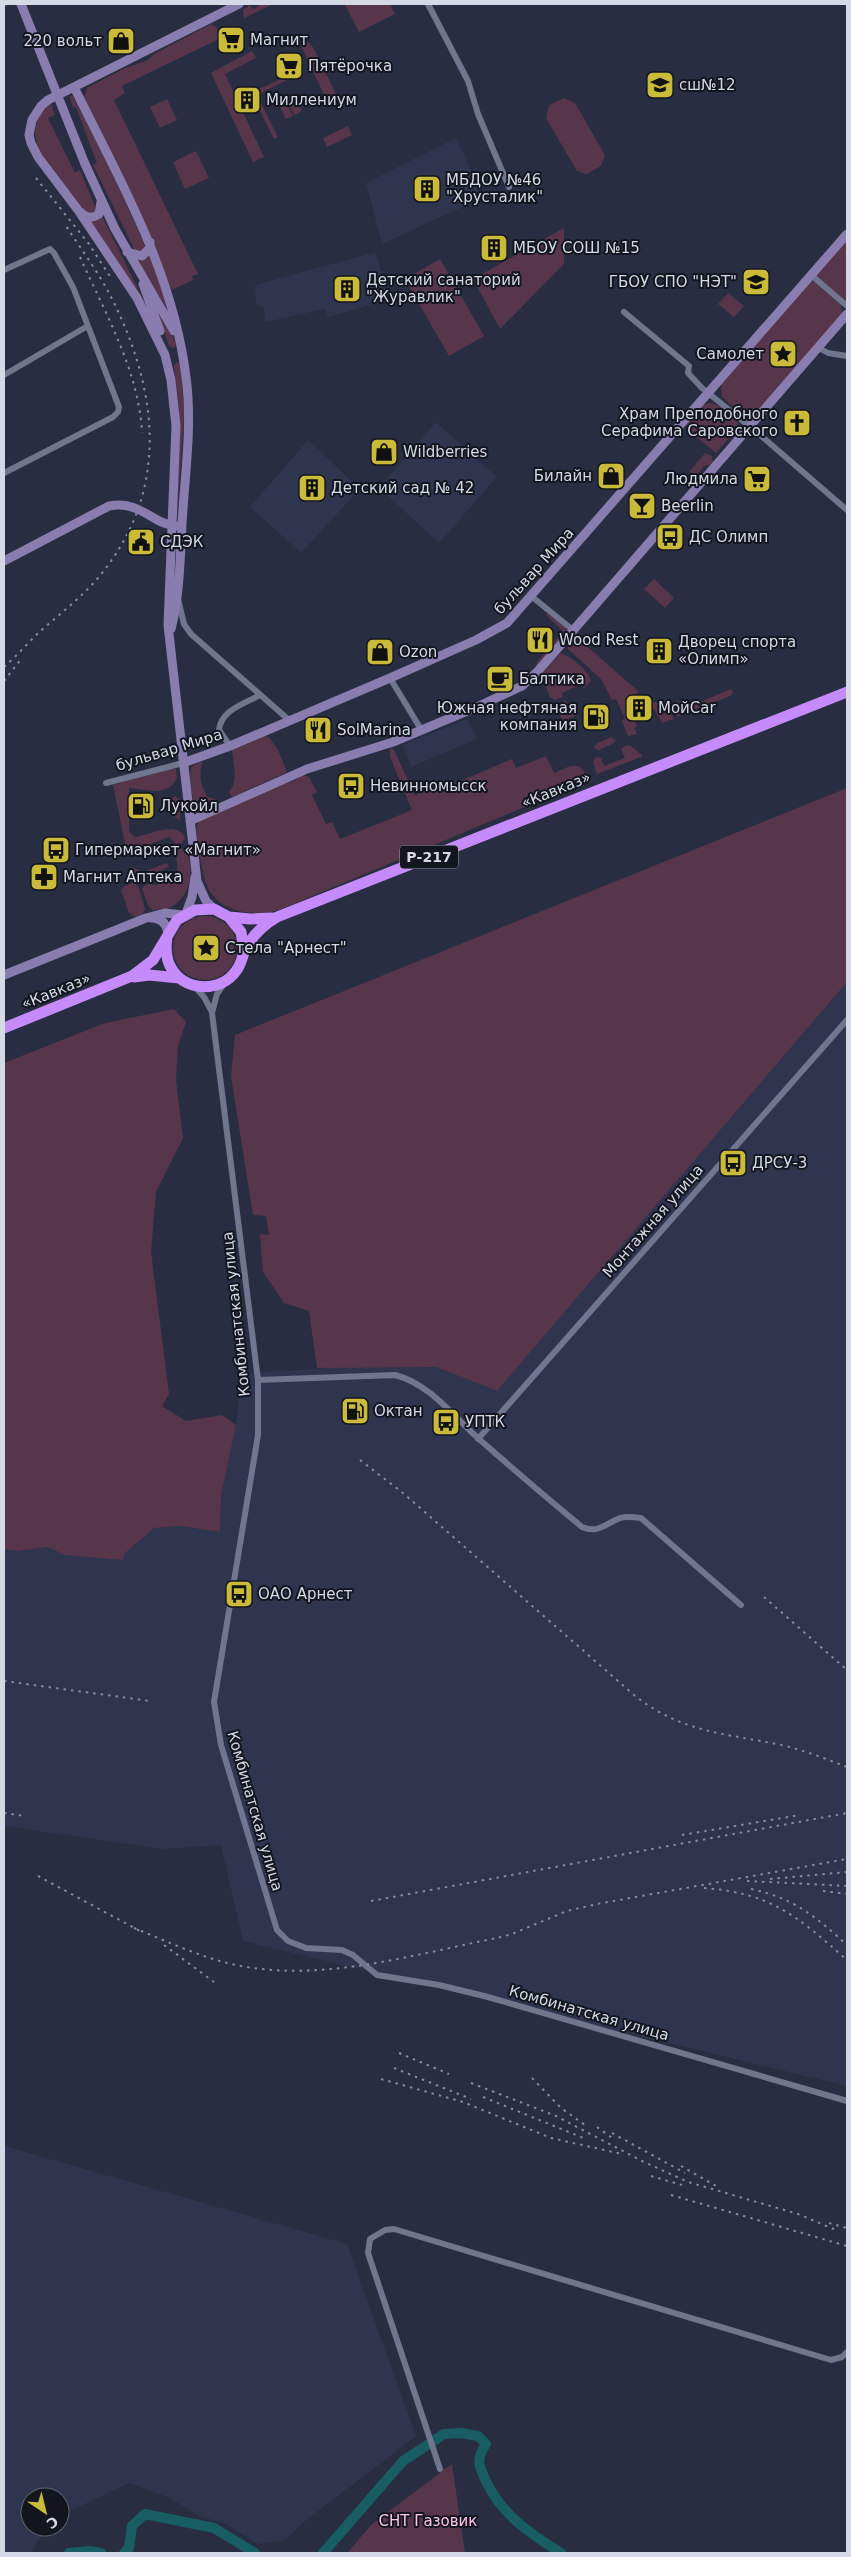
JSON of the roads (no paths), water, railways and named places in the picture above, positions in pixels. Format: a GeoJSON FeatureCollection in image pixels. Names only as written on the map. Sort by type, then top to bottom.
{"type":"FeatureCollection","features":[{"type":"Feature","properties":{"kind":"highway","name":"«Кавказ»"},"geometry":{"type":"LineString","coordinates":[[214,909],[229,917],[250,920],[276,917],[847,692]]}},
{"type":"Feature","properties":{"kind":"highway"},"geometry":{"type":"LineString","coordinates":[[185,914],[195,910],[214,909]]}},
{"type":"Feature","properties":{"kind":"highway","name":"«Кавказ»"},"geometry":{"type":"LineString","coordinates":[[4,1028],[120,982],[143,969],[152,960],[167,936],[185,914]]}},
{"type":"Feature","properties":{"kind":"highway"},"geometry":{"type":"LineString","coordinates":[[229,917],[241,932],[244,952]]}},
{"type":"Feature","properties":{"kind":"highway","name":"«Кавказ»"},"geometry":{"type":"LineString","coordinates":[[120,982],[149,975],[179,978],[192,985],[211,987],[228,979],[239,967],[244,952],[255,934],[276,917]]}},
{"type":"Feature","properties":{"kind":"highway"},"geometry":{"type":"LineString","coordinates":[[167,936],[165,946],[169,964],[179,978]]}},
{"type":"Feature","properties":{"kind":"main road"},"geometry":{"type":"LineString","coordinates":[[20,4],[101,200],[137,270],[160,303],[181,348]]}},
{"type":"Feature","properties":{"kind":"main road"},"geometry":{"type":"LineString","coordinates":[[165,355],[137,298],[78,210],[38,157],[29,135],[32,120],[41,106],[74,86],[239,4]]}},
{"type":"Feature","properties":{"kind":"main road"},"geometry":{"type":"LineString","coordinates":[[74,86],[150,242],[171,300],[187,378],[188,410],[178,598],[170,637]]}},
{"type":"Feature","properties":{"kind":"main road"},"geometry":{"type":"LineString","coordinates":[[78,210],[87,217],[93,218],[99,214],[101,200]]}},
{"type":"Feature","properties":{"kind":"main road","name":"бульвар Мира"},"geometry":{"type":"LineString","coordinates":[[183,763],[230,746],[499,629],[531,596],[709,394],[847,234]]}},
{"type":"Feature","properties":{"kind":"main road"},"geometry":{"type":"LineString","coordinates":[[127,252],[142,256],[150,248],[150,242]]}},
{"type":"Feature","properties":{"kind":"main road"},"geometry":{"type":"LineString","coordinates":[[137,270],[160,332],[176,410],[167,610],[195,870],[201,891],[214,909]]}},
{"type":"Feature","properties":{"kind":"main road"},"geometry":{"type":"LineString","coordinates":[[190,821],[306,769],[422,731],[522,686],[573,630],[847,314]]}},
{"type":"Feature","properties":{"kind":"main road"},"geometry":{"type":"LineString","coordinates":[[165,355],[181,348]]}},
{"type":"Feature","properties":{"kind":"main road"},"geometry":{"type":"LineString","coordinates":[[4,561],[109,506],[120,504],[133,507],[172,526],[182,526]]}},
{"type":"Feature","properties":{"kind":"main road"},"geometry":{"type":"LineString","coordinates":[[4,975],[146,918],[165,913],[185,914],[192,897],[195,870]]}},
{"type":"Feature","properties":{"kind":"main road"},"geometry":{"type":"LineString","coordinates":[[146,918],[161,920],[166,925],[167,936]]}},
{"type":"Feature","properties":{"kind":"street"},"geometry":{"type":"LineString","coordinates":[[428,4],[468,81],[478,114],[509,186]]}},
{"type":"Feature","properties":{"kind":"street"},"geometry":{"type":"LineString","coordinates":[[4,270],[37,254],[50,250],[54,253],[73,287],[86,327],[119,407],[113,417],[4,472]]}},
{"type":"Feature","properties":{"kind":"street"},"geometry":{"type":"LineString","coordinates":[[811,275],[847,306]]}},
{"type":"Feature","properties":{"kind":"street"},"geometry":{"type":"LineString","coordinates":[[624,312],[688,366],[688,373],[709,394],[750,426],[847,510]]}},
{"type":"Feature","properties":{"kind":"street"},"geometry":{"type":"LineString","coordinates":[[4,375],[86,327]]}},
{"type":"Feature","properties":{"kind":"street"},"geometry":{"type":"LineString","coordinates":[[818,348],[828,353],[847,356]]}},
{"type":"Feature","properties":{"kind":"street"},"geometry":{"type":"LineString","coordinates":[[531,596],[573,630]]}},
{"type":"Feature","properties":{"kind":"street"},"geometry":{"type":"LineString","coordinates":[[178,598],[184,624],[191,634],[289,720]]}},
{"type":"Feature","properties":{"kind":"street"},"geometry":{"type":"LineString","coordinates":[[390,678],[422,731]]}},
{"type":"Feature","properties":{"kind":"street"},"geometry":{"type":"LineString","coordinates":[[230,746],[219,730],[220,721],[224,714],[260,695]]}},
{"type":"Feature","properties":{"kind":"street","name":"бульвар Мира"},"geometry":{"type":"LineString","coordinates":[[106,783],[183,763]]}},
{"type":"Feature","properties":{"kind":"street","name":"Комбинатская улица"},"geometry":{"type":"LineString","coordinates":[[212,1013],[217,994],[228,979]]}},
{"type":"Feature","properties":{"kind":"street","name":"Комбинатская улица"},"geometry":{"type":"LineString","coordinates":[[192,985],[204,997],[212,1013],[258,1380],[258,1435],[214,1702],[221,1745],[277,1930],[288,1941],[306,1948],[334,1949],[353,1955],[377,1975],[439,1985],[488,1997],[847,2101]]}},
{"type":"Feature","properties":{"kind":"street","name":"Монтажная улица"},"geometry":{"type":"LineString","coordinates":[[478,1439],[847,1020]]}},
{"type":"Feature","properties":{"kind":"street"},"geometry":{"type":"LineString","coordinates":[[258,1380],[395,1375],[410,1378],[422,1386],[478,1439],[582,1527],[592,1531],[606,1527],[621,1517],[641,1518],[741,1605]]}},
{"type":"Feature","properties":{"kind":"street"},"geometry":{"type":"LineString","coordinates":[[440,2469],[432,2440],[368,2253],[370,2239],[385,2230],[394,2229],[830,2360],[842,2357],[847,2352]]}},
{"type":"Feature","properties":{"kind":"waterway"},"geometry":{"type":"LineString","coordinates":[[323,2553],[403,2461],[444,2434],[461,2433],[478,2436],[486,2444],[480,2455],[479,2464],[487,2483],[501,2505],[519,2523],[561,2553]]}},
{"type":"Feature","properties":{"kind":"waterway"},"geometry":{"type":"LineString","coordinates":[[124,2553],[129,2548],[132,2526],[145,2514],[214,2528],[255,2553]]}},
{"type":"Feature","properties":{"kind":"waterway"},"geometry":{"type":"LineString","coordinates":[[69,2553],[90,2551],[101,2553]]}},
{"type":"Feature","properties":{"kind":"railway"},"geometry":{"type":"LineString","coordinates":[[36,178],[89,244],[111,278]]}},
{"type":"Feature","properties":{"kind":"railway"},"geometry":{"type":"LineString","coordinates":[[4,667],[88,589],[104,571],[130,529],[142,496],[149,462],[149,428],[145,394],[137,360],[109,293],[64,223]]}},
{"type":"Feature","properties":{"kind":"railway"},"geometry":{"type":"LineString","coordinates":[[80,257],[128,365],[140,410],[142,433]]}},
{"type":"Feature","properties":{"kind":"railway"},"geometry":{"type":"LineString","coordinates":[[4,681],[22,658]]}},
{"type":"Feature","properties":{"kind":"railway"},"geometry":{"type":"LineString","coordinates":[[360,1460],[403,1493],[634,1695],[652,1708],[669,1717],[704,1730],[790,1747],[847,1767]]}},
{"type":"Feature","properties":{"kind":"railway"},"geometry":{"type":"LineString","coordinates":[[764,1597],[847,1670]]}},
{"type":"Feature","properties":{"kind":"railway"},"geometry":{"type":"LineString","coordinates":[[4,1681],[150,1701]]}},
{"type":"Feature","properties":{"kind":"railway"},"geometry":{"type":"LineString","coordinates":[[4,1813],[25,1816]]}},
{"type":"Feature","properties":{"kind":"railway"},"geometry":{"type":"LineString","coordinates":[[371,1901],[847,1813]]}},
{"type":"Feature","properties":{"kind":"railway"},"geometry":{"type":"LineString","coordinates":[[682,1835],[800,1815]]}},
{"type":"Feature","properties":{"kind":"railway"},"geometry":{"type":"LineString","coordinates":[[134,1928],[194,1953],[231,1964],[297,1971],[331,1969],[398,1959],[497,1938],[512,1934],[567,1911],[597,1904],[847,1859]]}},
{"type":"Feature","properties":{"kind":"railway"},"geometry":{"type":"LineString","coordinates":[[770,1879],[847,1872]]}},
{"type":"Feature","properties":{"kind":"railway"},"geometry":{"type":"LineString","coordinates":[[38,1876],[140,1931]]}},
{"type":"Feature","properties":{"kind":"railway"},"geometry":{"type":"LineString","coordinates":[[747,1881],[847,1886]]}},
{"type":"Feature","properties":{"kind":"railway"},"geometry":{"type":"LineString","coordinates":[[704,1888],[748,1895],[783,1910],[814,1931],[847,1960]]}},
{"type":"Feature","properties":{"kind":"railway"},"geometry":{"type":"LineString","coordinates":[[751,1889],[792,1903],[814,1917],[847,1945]]}},
{"type":"Feature","properties":{"kind":"railway"},"geometry":{"type":"LineString","coordinates":[[823,1891],[847,1894]]}},
{"type":"Feature","properties":{"kind":"railway"},"geometry":{"type":"LineString","coordinates":[[164,1945],[214,1982]]}},
{"type":"Feature","properties":{"kind":"railway"},"geometry":{"type":"LineString","coordinates":[[399,2053],[449,2074]]}},
{"type":"Feature","properties":{"kind":"railway"},"geometry":{"type":"LineString","coordinates":[[394,2068],[471,2099]]}},
{"type":"Feature","properties":{"kind":"railway"},"geometry":{"type":"LineString","coordinates":[[532,2078],[561,2108],[585,2125]]}},
{"type":"Feature","properties":{"kind":"railway"},"geometry":{"type":"LineString","coordinates":[[381,2079],[463,2102],[551,2138],[622,2154]]}},
{"type":"Feature","properties":{"kind":"railway"},"geometry":{"type":"LineString","coordinates":[[471,2083],[556,2116],[642,2161],[688,2182],[798,2214],[836,2230]]}},
{"type":"Feature","properties":{"kind":"railway"},"geometry":{"type":"LineString","coordinates":[[483,2097],[586,2139]]}},
{"type":"Feature","properties":{"kind":"railway"},"geometry":{"type":"LineString","coordinates":[[597,2127],[615,2140]]}},
{"type":"Feature","properties":{"kind":"railway"},"geometry":{"type":"LineString","coordinates":[[612,2133],[685,2173]]}},
{"type":"Feature","properties":{"kind":"railway"},"geometry":{"type":"LineString","coordinates":[[681,2166],[718,2187]]}},
{"type":"Feature","properties":{"kind":"railway"},"geometry":{"type":"LineString","coordinates":[[651,2176],[682,2185]]}},
{"type":"Feature","properties":{"kind":"railway"},"geometry":{"type":"LineString","coordinates":[[671,2195],[847,2246]]}},
{"type":"Feature","properties":{"kind":"railway"},"geometry":{"type":"LineString","coordinates":[[829,2223],[847,2228]]}},
{"type":"Feature","properties":{"kind":"place","name":"Магнит"},"geometry":{"type":"Point","coordinates":[231,40]}},
{"type":"Feature","properties":{"kind":"place","name":"220 вольт"},"geometry":{"type":"Point","coordinates":[121,41]}},
{"type":"Feature","properties":{"kind":"place","name":"Пятёрочка"},"geometry":{"type":"Point","coordinates":[289,66]}},
{"type":"Feature","properties":{"kind":"place","name":"сш№12"},"geometry":{"type":"Point","coordinates":[660,85]}},
{"type":"Feature","properties":{"kind":"place","name":"Миллениум"},"geometry":{"type":"Point","coordinates":[247,100]}},
{"type":"Feature","properties":{"kind":"place","name":"МБДОУ №46 \"Хрусталик\""},"geometry":{"type":"Point","coordinates":[427,189]}},
{"type":"Feature","properties":{"kind":"place","name":"МБОУ СОШ №15"},"geometry":{"type":"Point","coordinates":[494,248]}},
{"type":"Feature","properties":{"kind":"place","name":"ГБОУ СПО \"НЭТ\""},"geometry":{"type":"Point","coordinates":[756,282]}},
{"type":"Feature","properties":{"kind":"place","name":"Детский санаторий \"Журавлик\""},"geometry":{"type":"Point","coordinates":[347,289]}},
{"type":"Feature","properties":{"kind":"place","name":"Самолет"},"geometry":{"type":"Point","coordinates":[783,354]}},
{"type":"Feature","properties":{"kind":"place","name":"Храм Преподобного Серафима Саровского"},"geometry":{"type":"Point","coordinates":[797,423]}},
{"type":"Feature","properties":{"kind":"place","name":"Wildberries"},"geometry":{"type":"Point","coordinates":[384,452]}},
{"type":"Feature","properties":{"kind":"place","name":"Билайн"},"geometry":{"type":"Point","coordinates":[611,476]}},
{"type":"Feature","properties":{"kind":"place","name":"Людмила"},"geometry":{"type":"Point","coordinates":[757,479]}},
{"type":"Feature","properties":{"kind":"place","name":"Детский сад № 42"},"geometry":{"type":"Point","coordinates":[312,488]}},
{"type":"Feature","properties":{"kind":"place","name":"Beerlin"},"geometry":{"type":"Point","coordinates":[642,506]}},
{"type":"Feature","properties":{"kind":"place","name":"ДС Олимп"},"geometry":{"type":"Point","coordinates":[670,537]}},
{"type":"Feature","properties":{"kind":"place","name":"СДЭК"},"geometry":{"type":"Point","coordinates":[141,542]}},
{"type":"Feature","properties":{"kind":"place","name":"Wood Rest"},"geometry":{"type":"Point","coordinates":[540,640]}},
{"type":"Feature","properties":{"kind":"place","name":"Дворец спорта «Олимп»"},"geometry":{"type":"Point","coordinates":[659,651]}},
{"type":"Feature","properties":{"kind":"place","name":"Ozon"},"geometry":{"type":"Point","coordinates":[380,652]}},
{"type":"Feature","properties":{"kind":"place","name":"Балтика"},"geometry":{"type":"Point","coordinates":[500,679]}},
{"type":"Feature","properties":{"kind":"place","name":"МойCar"},"geometry":{"type":"Point","coordinates":[639,708]}},
{"type":"Feature","properties":{"kind":"place","name":"Южная нефтяная компания"},"geometry":{"type":"Point","coordinates":[596,717]}},
{"type":"Feature","properties":{"kind":"place","name":"SolMarina"},"geometry":{"type":"Point","coordinates":[318,730]}},
{"type":"Feature","properties":{"kind":"place","name":"Невинномысск"},"geometry":{"type":"Point","coordinates":[351,786]}},
{"type":"Feature","properties":{"kind":"place","name":"Лукойл"},"geometry":{"type":"Point","coordinates":[141,806]}},
{"type":"Feature","properties":{"kind":"place","name":"Гипермаркет «Магнит»"},"geometry":{"type":"Point","coordinates":[56,850]}},
{"type":"Feature","properties":{"kind":"place","name":"Магнит Аптека"},"geometry":{"type":"Point","coordinates":[44,877]}},
{"type":"Feature","properties":{"kind":"place","name":"Стела \"Арнест\""},"geometry":{"type":"Point","coordinates":[206,948]}},
{"type":"Feature","properties":{"kind":"place","name":"ДРСУ-3"},"geometry":{"type":"Point","coordinates":[733,1163]}},
{"type":"Feature","properties":{"kind":"place","name":"Октан"},"geometry":{"type":"Point","coordinates":[355,1411]}},
{"type":"Feature","properties":{"kind":"place","name":"УПТК"},"geometry":{"type":"Point","coordinates":[446,1422]}},
{"type":"Feature","properties":{"kind":"place","name":"ОАО Арнест"},"geometry":{"type":"Point","coordinates":[239,1594]}},
{"type":"Feature","properties":{"kind":"park label","name":"СНТ Газовик"},"geometry":{"type":"Point","coordinates":[428,2521]}}]}
